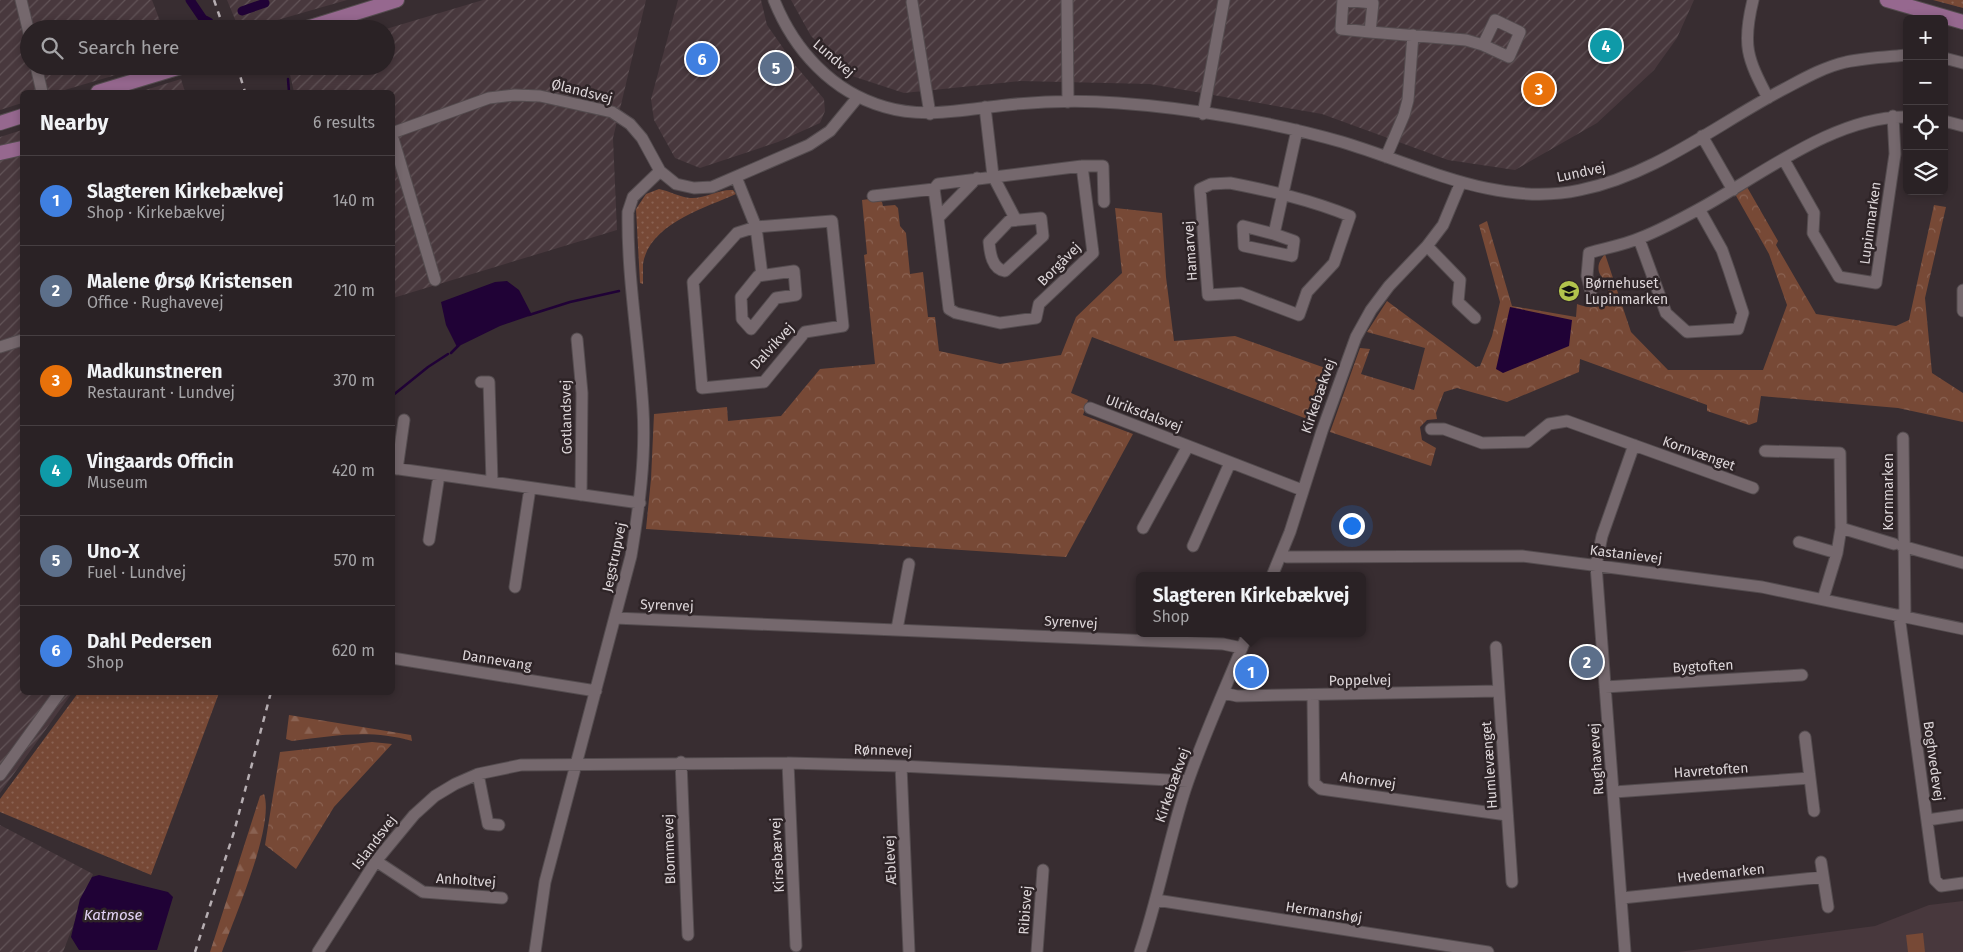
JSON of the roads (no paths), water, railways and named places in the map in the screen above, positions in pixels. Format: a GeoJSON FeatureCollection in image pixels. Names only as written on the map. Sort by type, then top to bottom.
{"type":"FeatureCollection","features":[{"type":"Feature","properties":{"kind":"main road"},"geometry":{"type":"LineString","coordinates":[[333,20],[396,0]]}},
{"type":"Feature","properties":{"kind":"main road"},"geometry":{"type":"LineString","coordinates":[[1887,0],[1963,22]]}},
{"type":"Feature","properties":{"kind":"main road"},"geometry":{"type":"LineString","coordinates":[[105,90],[154,75]]}},
{"type":"Feature","properties":{"kind":"main road"},"geometry":{"type":"LineString","coordinates":[[0,123],[20,117]]}},
{"type":"Feature","properties":{"kind":"main road"},"geometry":{"type":"LineString","coordinates":[[0,153],[20,148]]}},
{"type":"Feature","properties":{"kind":"street"},"geometry":{"type":"LineString","coordinates":[[21,0],[26,20]]}},
{"type":"Feature","properties":{"kind":"street","name":"Lundvej"},"geometry":{"type":"LineString","coordinates":[[774,0],[786,28],[802,51],[833,81],[858,97],[884,107],[930,114],[985,107],[1068,102],[1118,103],[1204,114],[1297,130],[1461,182],[1497,191],[1524,194],[1579,191],[1634,174],[1815,73],[1844,63],[1903,56]]}},
{"type":"Feature","properties":{"kind":"street"},"geometry":{"type":"LineString","coordinates":[[1067,0],[1068,102]]}},
{"type":"Feature","properties":{"kind":"street"},"geometry":{"type":"LineString","coordinates":[[1204,114],[1224,0]]}},
{"type":"Feature","properties":{"kind":"street"},"geometry":{"type":"LineString","coordinates":[[1754,0],[1748,23],[1747,47],[1754,70],[1768,98]]}},
{"type":"Feature","properties":{"kind":"street"},"geometry":{"type":"LineString","coordinates":[[912,2],[930,114]]}},
{"type":"Feature","properties":{"kind":"street"},"geometry":{"type":"LineString","coordinates":[[1370,32],[1466,40],[1483,45]]}},
{"type":"Feature","properties":{"kind":"street"},"geometry":{"type":"LineString","coordinates":[[1386,157],[1404,115],[1408,100],[1413,35]]}},
{"type":"Feature","properties":{"kind":"street"},"geometry":{"type":"LineString","coordinates":[[1948,59],[1963,64]]}},
{"type":"Feature","properties":{"kind":"street"},"geometry":{"type":"LineString","coordinates":[[38,75],[42,90]]}},
{"type":"Feature","properties":{"kind":"street","name":"Ølandsvej"},"geometry":{"type":"LineString","coordinates":[[395,133],[489,98],[516,95],[540,96],[612,112],[630,124],[642,138],[660,171],[676,184],[694,188],[712,187],[809,145],[830,131],[858,97]]}},
{"type":"Feature","properties":{"kind":"street"},"geometry":{"type":"LineString","coordinates":[[985,107],[993,176],[1016,220]]}},
{"type":"Feature","properties":{"kind":"street"},"geometry":{"type":"LineString","coordinates":[[1592,292],[1587,276],[1589,253],[1639,239],[1699,209],[1832,134],[1863,122],[1893,116],[1903,117]]}},
{"type":"Feature","properties":{"kind":"street","name":"Lupinmarken"},"geometry":{"type":"LineString","coordinates":[[1784,160],[1814,213],[1814,233],[1839,277],[1876,284],[1895,154],[1893,116]]}},
{"type":"Feature","properties":{"kind":"street"},"geometry":{"type":"LineString","coordinates":[[1948,122],[1963,126]]}},
{"type":"Feature","properties":{"kind":"street"},"geometry":{"type":"LineString","coordinates":[[1274,234],[1297,130]]}},
{"type":"Feature","properties":{"kind":"street"},"geometry":{"type":"LineString","coordinates":[[1702,136],[1733,190]]}},
{"type":"Feature","properties":{"kind":"street","name":"Ølandsvej"},"geometry":{"type":"LineString","coordinates":[[395,144],[435,280]]}},
{"type":"Feature","properties":{"kind":"street"},"geometry":{"type":"LineString","coordinates":[[872,196],[934,189],[938,184],[977,178],[1082,166],[1103,166],[1104,202]]}},
{"type":"Feature","properties":{"kind":"street","name":"Borgåvej"},"geometry":{"type":"LineString","coordinates":[[934,189],[949,309],[956,313],[1000,324],[1036,318],[1039,304],[1093,253],[1082,166]]}},
{"type":"Feature","properties":{"kind":"street","name":"Jegstrupvej"},"geometry":{"type":"LineString","coordinates":[[535,952],[545,882],[631,556],[640,503],[643,411],[628,212],[633,197],[660,171]]}},
{"type":"Feature","properties":{"kind":"street"},"geometry":{"type":"LineString","coordinates":[[736,177],[756,227],[762,275]]}},
{"type":"Feature","properties":{"kind":"street"},"geometry":{"type":"LineString","coordinates":[[938,218],[977,178]]}},
{"type":"Feature","properties":{"kind":"street","name":"Kirkebækvej"},"geometry":{"type":"LineString","coordinates":[[1274,572],[1346,359],[1356,337],[1389,286],[1428,246],[1443,225],[1461,182]]}},
{"type":"Feature","properties":{"kind":"street","name":"Hamarvej"},"geometry":{"type":"LineString","coordinates":[[1230,183],[1283,193],[1350,216],[1334,263],[1307,292],[1298,315],[1240,293],[1208,295],[1200,189],[1211,184],[1230,183]]}},
{"type":"Feature","properties":{"kind":"street"},"geometry":{"type":"LineString","coordinates":[[1639,239],[1666,313],[1687,332],[1738,329],[1743,313],[1722,250],[1699,209]]}},
{"type":"Feature","properties":{"kind":"street"},"geometry":{"type":"LineString","coordinates":[[1041,218],[1043,236],[1005,271],[1000,270],[990,258],[989,242],[1008,221],[1016,220],[1041,218]]}},
{"type":"Feature","properties":{"kind":"street","name":"Dalvikvej"},"geometry":{"type":"LineString","coordinates":[[832,221],[843,326],[805,332],[764,382],[702,388],[693,282],[737,233],[756,227],[832,221]]}},
{"type":"Feature","properties":{"kind":"street"},"geometry":{"type":"LineString","coordinates":[[1428,246],[1460,280],[1458,302],[1474,318]]}},
{"type":"Feature","properties":{"kind":"street","name":"Dalvikvej"},"geometry":{"type":"LineString","coordinates":[[794,271],[796,295],[776,298],[751,329],[742,319],[741,297],[758,276],[762,275],[794,271]]}},
{"type":"Feature","properties":{"kind":"street"},"geometry":{"type":"LineString","coordinates":[[1963,290],[1963,311]]}},
{"type":"Feature","properties":{"kind":"street","name":"Gotlandsvej"},"geometry":{"type":"LineString","coordinates":[[577,339],[582,393],[581,495]]}},
{"type":"Feature","properties":{"kind":"street"},"geometry":{"type":"LineString","coordinates":[[0,347],[20,341]]}},
{"type":"Feature","properties":{"kind":"street"},"geometry":{"type":"LineString","coordinates":[[481,382],[489,382],[492,482]]}},
{"type":"Feature","properties":{"kind":"street","name":"Ulriksdalsvej"},"geometry":{"type":"LineString","coordinates":[[1090,408],[1302,490]]}},
{"type":"Feature","properties":{"kind":"street"},"geometry":{"type":"LineString","coordinates":[[404,420],[395,469],[640,503]]}},
{"type":"Feature","properties":{"kind":"street","name":"Kornvænget"},"geometry":{"type":"LineString","coordinates":[[1432,429],[1444,429],[1482,443],[1527,442],[1549,424],[1567,421],[1753,488]]}},
{"type":"Feature","properties":{"kind":"street","name":"Kornmarken"},"geometry":{"type":"LineString","coordinates":[[1902,615],[1898,545],[1903,438]]}},
{"type":"Feature","properties":{"kind":"street"},"geometry":{"type":"LineString","coordinates":[[1596,565],[1602,536],[1634,445]]}},
{"type":"Feature","properties":{"kind":"street","name":"Ulriksdalsvej"},"geometry":{"type":"LineString","coordinates":[[1143,528],[1188,446]]}},
{"type":"Feature","properties":{"kind":"street"},"geometry":{"type":"LineString","coordinates":[[1765,452],[1840,453],[1841,528],[1836,553],[1822,599]]}},
{"type":"Feature","properties":{"kind":"street"},"geometry":{"type":"LineString","coordinates":[[1193,546],[1230,463]]}},
{"type":"Feature","properties":{"kind":"street"},"geometry":{"type":"LineString","coordinates":[[429,540],[439,475]]}},
{"type":"Feature","properties":{"kind":"street"},"geometry":{"type":"LineString","coordinates":[[515,587],[530,488]]}},
{"type":"Feature","properties":{"kind":"street"},"geometry":{"type":"LineString","coordinates":[[1841,528],[1898,545]]}},
{"type":"Feature","properties":{"kind":"street"},"geometry":{"type":"LineString","coordinates":[[1799,542],[1836,553]]}},
{"type":"Feature","properties":{"kind":"street","name":"Kornmarken"},"geometry":{"type":"LineString","coordinates":[[1898,545],[1963,563]]}},
{"type":"Feature","properties":{"kind":"street","name":"Kastanievej"},"geometry":{"type":"LineString","coordinates":[[1281,554],[1287,557],[1522,556],[1762,587],[1963,629]]}},
{"type":"Feature","properties":{"kind":"street"},"geometry":{"type":"LineString","coordinates":[[897,630],[909,564]]}},
{"type":"Feature","properties":{"kind":"street","name":"Rughavevej"},"geometry":{"type":"LineString","coordinates":[[1596,565],[1625,952]]}},
{"type":"Feature","properties":{"kind":"street","name":"Boghvedevej"},"geometry":{"type":"LineString","coordinates":[[1902,615],[1934,880],[1941,886],[1963,883]]}},
{"type":"Feature","properties":{"kind":"street","name":"Syrenvej"},"geometry":{"type":"LineString","coordinates":[[615,618],[1223,644],[1242,648]]}},
{"type":"Feature","properties":{"kind":"street","name":"Kirkebækvej"},"geometry":{"type":"LineString","coordinates":[[1140,952],[1156,900],[1170,836],[1188,781],[1246,637]]}},
{"type":"Feature","properties":{"kind":"street","name":"Humlevænget"},"geometry":{"type":"LineString","coordinates":[[1496,647],[1512,882]]}},
{"type":"Feature","properties":{"kind":"street","name":"Dannevang"},"geometry":{"type":"LineString","coordinates":[[395,658],[596,692]]}},
{"type":"Feature","properties":{"kind":"street","name":"Bygtoften"},"geometry":{"type":"LineString","coordinates":[[1605,687],[1802,675]]}},
{"type":"Feature","properties":{"kind":"street","name":"Poppelvej"},"geometry":{"type":"LineString","coordinates":[[1223,693],[1237,696],[1313,696],[1499,691]]}},
{"type":"Feature","properties":{"kind":"street"},"geometry":{"type":"LineString","coordinates":[[0,775],[58,695]]}},
{"type":"Feature","properties":{"kind":"street","name":"Ahornvej"},"geometry":{"type":"LineString","coordinates":[[1313,696],[1314,783],[1321,789],[1507,815]]}},
{"type":"Feature","properties":{"kind":"street"},"geometry":{"type":"LineString","coordinates":[[1805,737],[1814,811]]}},
{"type":"Feature","properties":{"kind":"street","name":"Rønnevej"},"geometry":{"type":"LineString","coordinates":[[577,763],[681,762],[901,766],[1188,781]]}},
{"type":"Feature","properties":{"kind":"street","name":"Blommevej"},"geometry":{"type":"LineString","coordinates":[[681,762],[688,935]]}},
{"type":"Feature","properties":{"kind":"street","name":"Islandsvej"},"geometry":{"type":"LineString","coordinates":[[318,952],[376,861],[414,815],[435,796],[478,774],[521,765],[577,763]]}},
{"type":"Feature","properties":{"kind":"street","name":"Kirsebærvej"},"geometry":{"type":"LineString","coordinates":[[788,763],[796,946]]}},
{"type":"Feature","properties":{"kind":"street","name":"Æblevej"},"geometry":{"type":"LineString","coordinates":[[901,766],[909,952]]}},
{"type":"Feature","properties":{"kind":"street"},"geometry":{"type":"LineString","coordinates":[[478,774],[488,824],[499,825]]}},
{"type":"Feature","properties":{"kind":"street","name":"Havretoften"},"geometry":{"type":"LineString","coordinates":[[1614,792],[1810,778]]}},
{"type":"Feature","properties":{"kind":"street"},"geometry":{"type":"LineString","coordinates":[[1927,820],[1963,815]]}},
{"type":"Feature","properties":{"kind":"street","name":"Anholtvej"},"geometry":{"type":"LineString","coordinates":[[376,861],[423,892],[502,898]]}},
{"type":"Feature","properties":{"kind":"street"},"geometry":{"type":"LineString","coordinates":[[1821,862],[1828,907]]}},
{"type":"Feature","properties":{"kind":"street","name":"Ribisvej"},"geometry":{"type":"LineString","coordinates":[[1037,952],[1043,870]]}},
{"type":"Feature","properties":{"kind":"street","name":"Hvedemarken"},"geometry":{"type":"LineString","coordinates":[[1622,898],[1824,877]]}},
{"type":"Feature","properties":{"kind":"street","name":"Hermanshøj"},"geometry":{"type":"LineString","coordinates":[[1156,900],[1488,952]]}},
{"type":"Feature","properties":{"kind":"water"},"geometry":{"type":"Polygon","coordinates":[[[507,281],[519,290],[532,315],[500,326],[457,347],[446,325],[441,302],[495,282],[507,281]]]}},
{"type":"Feature","properties":{"kind":"water"},"geometry":{"type":"Polygon","coordinates":[[[1510,307],[1572,320],[1569,346],[1503,373],[1496,369],[1510,307]]]}},
{"type":"Feature","properties":{"kind":"water","name":"Katmose"},"geometry":{"type":"Polygon","coordinates":[[[99,875],[168,892],[173,897],[157,950],[79,950],[71,937],[80,899],[92,877],[99,875]]]}},
{"type":"Feature","properties":{"kind":"waterway"},"geometry":{"type":"LineString","coordinates":[[190,0],[205,20]]}},
{"type":"Feature","properties":{"kind":"waterway"},"geometry":{"type":"LineString","coordinates":[[242,11],[265,3]]}},
{"type":"Feature","properties":{"kind":"waterway"},"geometry":{"type":"LineString","coordinates":[[288,79],[289,90]]}},
{"type":"Feature","properties":{"kind":"waterway"},"geometry":{"type":"LineString","coordinates":[[529,315],[570,302],[619,291]]}},
{"type":"Feature","properties":{"kind":"waterway"},"geometry":{"type":"LineString","coordinates":[[451,353],[459,345]]}},
{"type":"Feature","properties":{"kind":"waterway"},"geometry":{"type":"LineString","coordinates":[[395,394],[428,367],[448,354]]}},
{"type":"Feature","properties":{"kind":"railway"},"geometry":{"type":"LineString","coordinates":[[214,0],[221,20]]}},
{"type":"Feature","properties":{"kind":"railway"},"geometry":{"type":"LineString","coordinates":[[240,75],[244,90]]}},
{"type":"Feature","properties":{"kind":"railway"},"geometry":{"type":"LineString","coordinates":[[195,952],[234,832],[270,695]]}},
{"type":"Feature","properties":{"kind":"place","name":"Vingaards Officin"},"geometry":{"type":"Point","coordinates":[1606,46]}},
{"type":"Feature","properties":{"kind":"place","name":"Dahl Pedersen"},"geometry":{"type":"Point","coordinates":[702,59]}},
{"type":"Feature","properties":{"kind":"place","name":"Uno-X"},"geometry":{"type":"Point","coordinates":[776,68]}},
{"type":"Feature","properties":{"kind":"place","name":"Madkunstneren"},"geometry":{"type":"Point","coordinates":[1539,89]}},
{"type":"Feature","properties":{"kind":"place","name":"Børnehuset Lupinmarken"},"geometry":{"type":"Point","coordinates":[1569,291]}},
{"type":"Feature","properties":{"kind":"place","name":"Malene Ørsø Kristensen"},"geometry":{"type":"Point","coordinates":[1587,662]}},
{"type":"Feature","properties":{"kind":"place","name":"Slagteren Kirkebækvej"},"geometry":{"type":"Point","coordinates":[1251,672]}}]}
